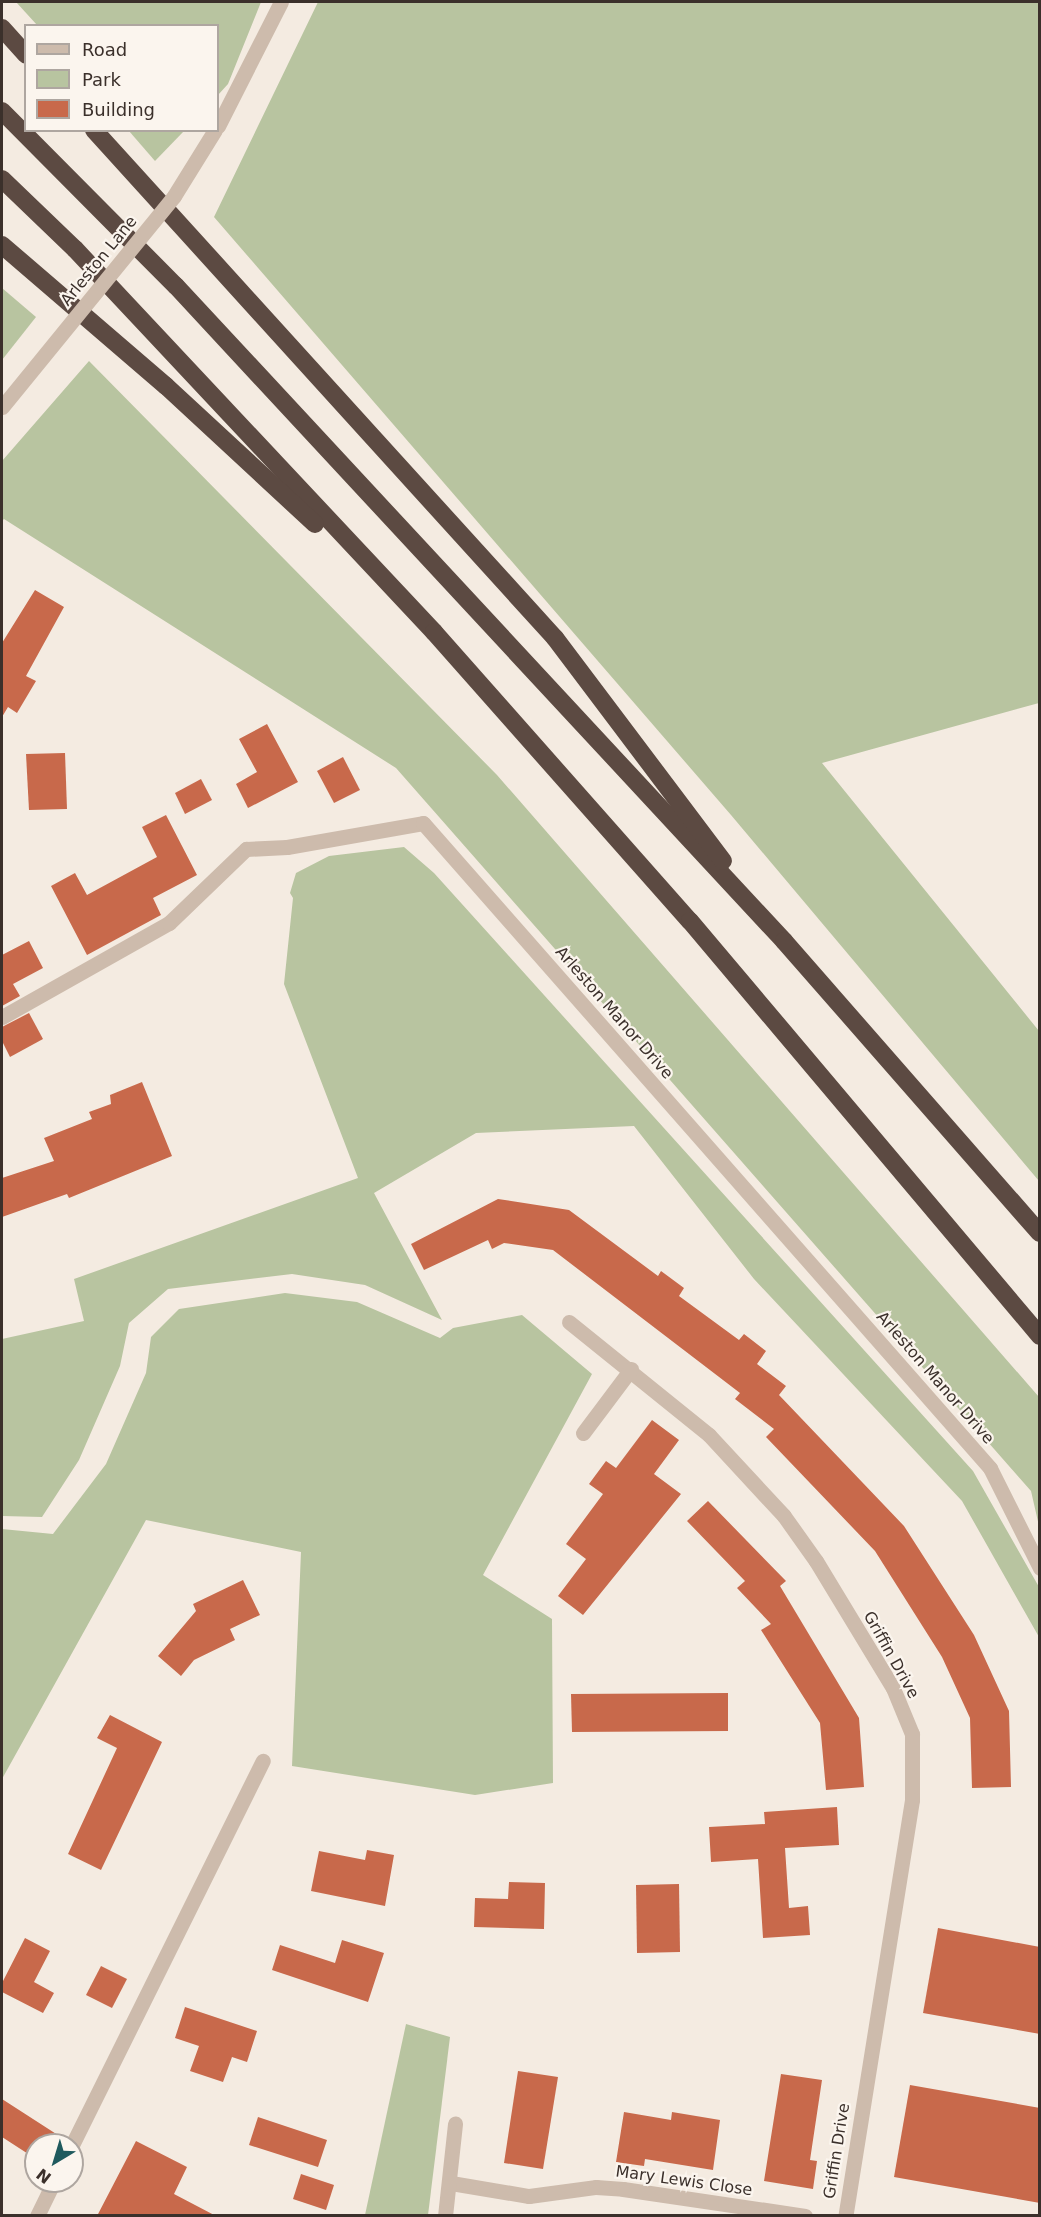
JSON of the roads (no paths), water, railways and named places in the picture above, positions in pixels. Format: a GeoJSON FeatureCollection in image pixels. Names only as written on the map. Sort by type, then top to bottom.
{"type":"FeatureCollection","features":[{"type":"Feature","properties":{"kind":"highway"},"geometry":{"type":"LineString","coordinates":[[2,28],[24,53]]}},
{"type":"Feature","properties":{"kind":"highway"},"geometry":{"type":"LineString","coordinates":[[2,111],[176,286],[784,941],[1040,1233]]}},
{"type":"Feature","properties":{"kind":"highway"},"geometry":{"type":"LineString","coordinates":[[96,132],[555,638],[784,941]]}},
{"type":"Feature","properties":{"kind":"highway"},"geometry":{"type":"LineString","coordinates":[[2,179],[75,249],[434,632],[690,921],[1040,1336]]}},
{"type":"Feature","properties":{"kind":"highway"},"geometry":{"type":"LineString","coordinates":[[2,245],[166,386],[434,632]]}},
{"type":"Feature","properties":{"kind":"street"},"geometry":{"type":"LineString","coordinates":[[219,124],[236,96],[281,2]]}},
{"type":"Feature","properties":{"kind":"street","name":"Arleston Lane"},"geometry":{"type":"LineString","coordinates":[[2,407],[174,196],[214,132]]}},
{"type":"Feature","properties":{"kind":"street","name":"Arleston Manor Drive"},"geometry":{"type":"LineString","coordinates":[[2,1017],[169,923],[246,849],[287,847],[423,823],[990,1468],[1040,1568]]}},
{"type":"Feature","properties":{"kind":"street","name":"Griffin Drive"},"geometry":{"type":"LineString","coordinates":[[569,1322],[631,1369],[709,1435],[784,1516],[816,1562],[893,1688],[912,1734],[912,1800],[845,2216]]}},
{"type":"Feature","properties":{"kind":"street"},"geometry":{"type":"LineString","coordinates":[[583,1433],[631,1369]]}},
{"type":"Feature","properties":{"kind":"street"},"geometry":{"type":"LineString","coordinates":[[78,2133],[262,1761]]}},
{"type":"Feature","properties":{"kind":"street"},"geometry":{"type":"LineString","coordinates":[[445,2216],[451,2182],[456,2124]]}},
{"type":"Feature","properties":{"kind":"street","name":"Mary Lewis Close"},"geometry":{"type":"LineString","coordinates":[[451,2182],[529,2196],[596,2187],[624,2189],[805,2216]]}},
{"type":"Feature","properties":{"kind":"street"},"geometry":{"type":"LineString","coordinates":[[37,2216],[48,2193]]}}]}
